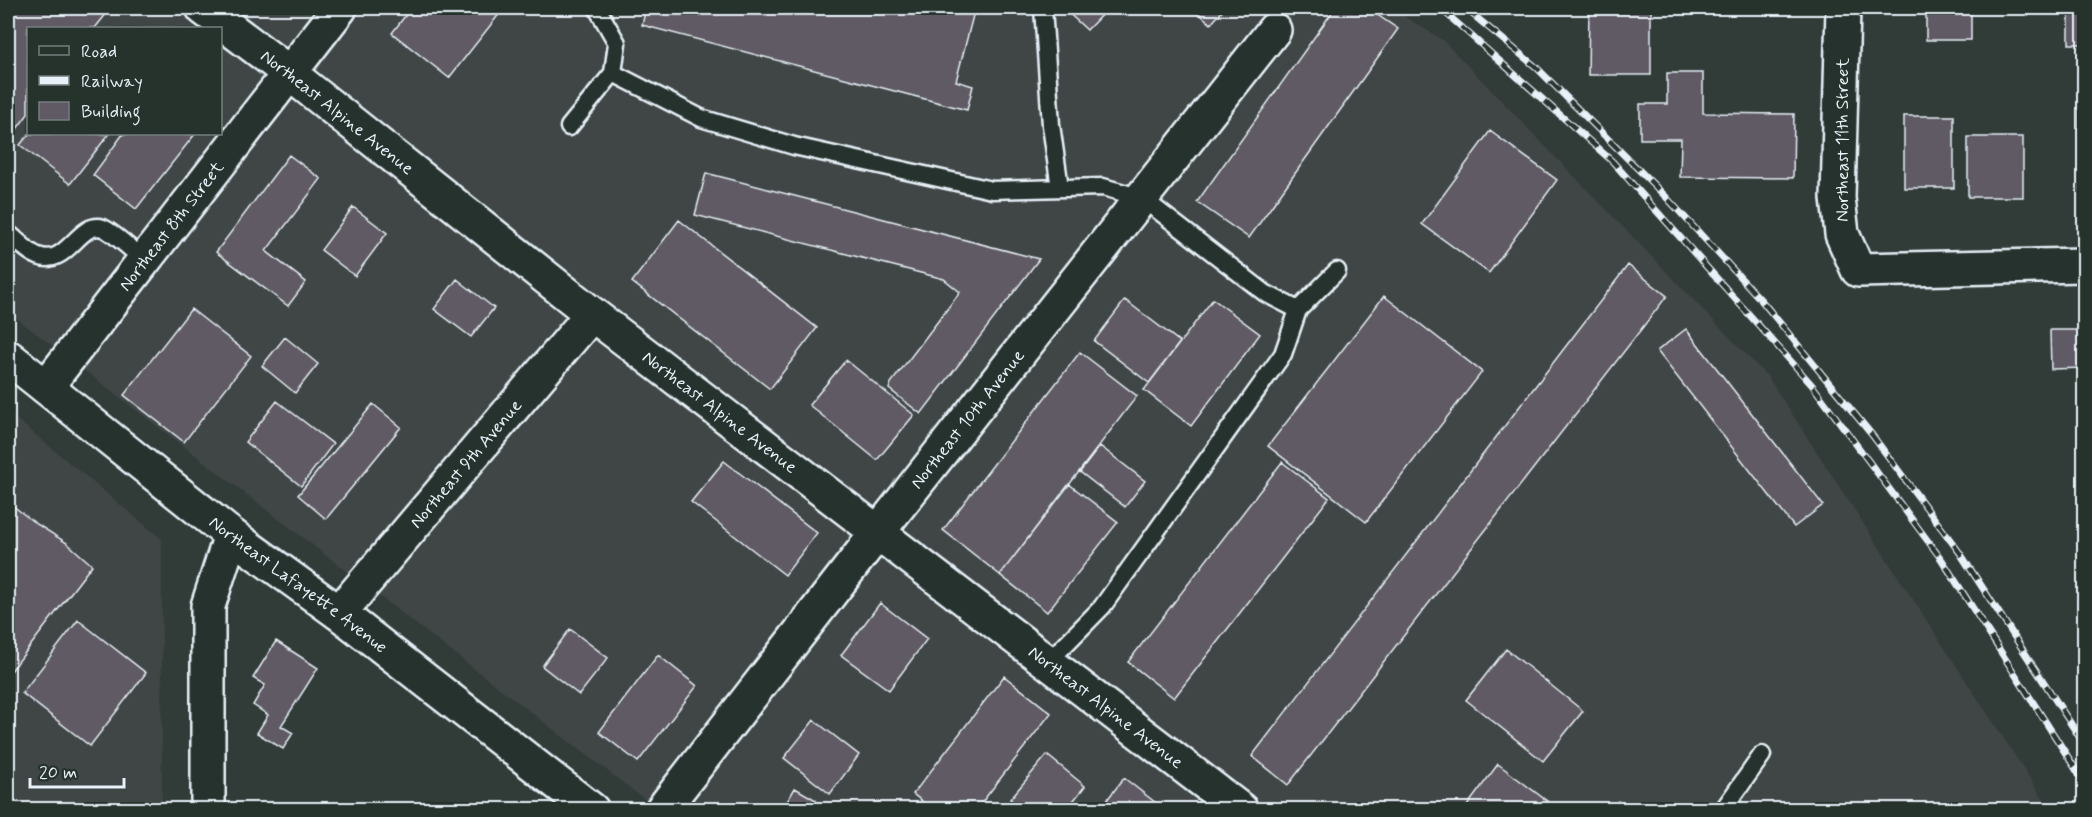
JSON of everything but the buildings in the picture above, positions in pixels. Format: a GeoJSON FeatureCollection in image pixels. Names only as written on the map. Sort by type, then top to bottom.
{"type":"FeatureCollection","features":[{"type":"Feature","properties":{"kind":"street","name":"Northeast Alpine Avenue"},"geometry":{"type":"LineString","coordinates":[[203,8],[289,73],[592,314],[1241,810]]}},
{"type":"Feature","properties":{"kind":"street","name":"Northeast 8th Street"},"geometry":{"type":"LineString","coordinates":[[46,387],[340,8]]}},
{"type":"Feature","properties":{"kind":"street","name":"Northeast 11th Street"},"geometry":{"type":"LineString","coordinates":[[1843,8],[1838,198],[1842,234],[1858,270],[2085,265]]}},
{"type":"Feature","properties":{"kind":"street","name":"Northeast 10th Avenue"},"geometry":{"type":"LineString","coordinates":[[663,810],[878,532],[1274,30]]}},
{"type":"Feature","properties":{"kind":"street","name":"Northeast 9th Avenue"},"geometry":{"type":"LineString","coordinates":[[339,613],[592,314]]}},
{"type":"Feature","properties":{"kind":"street","name":"Northeast Lafayette Avenue"},"geometry":{"type":"LineString","coordinates":[[8,357],[231,535],[339,613],[592,810]]}},
{"type":"Feature","properties":{"kind":"street"},"geometry":{"type":"LineString","coordinates":[[208,810],[208,606],[231,535]]}},
{"type":"Feature","properties":{"kind":"lane"},"geometry":{"type":"LineString","coordinates":[[569,127],[613,73],[616,43],[597,8]]}},
{"type":"Feature","properties":{"kind":"lane"},"geometry":{"type":"LineString","coordinates":[[1043,8],[1051,126],[1060,189]]}},
{"type":"Feature","properties":{"kind":"lane"},"geometry":{"type":"LineString","coordinates":[[613,73],[701,118],[794,146],[992,190],[1104,187],[1142,198],[1265,293],[1298,310]]}},
{"type":"Feature","properties":{"kind":"lane"},"geometry":{"type":"LineString","coordinates":[[8,233],[37,256],[50,258],[63,252],[87,230],[94,227],[103,228],[144,260]]}},
{"type":"Feature","properties":{"kind":"lane"},"geometry":{"type":"LineString","coordinates":[[1048,662],[1102,607],[1283,354],[1298,310],[1337,271]]}},
{"type":"Feature","properties":{"kind":"lane"},"geometry":{"type":"LineString","coordinates":[[1723,810],[1762,755]]}},
{"type":"Feature","properties":{"kind":"shaded area"},"geometry":{"type":"Polygon","coordinates":[[[8,8],[1391,8],[1443,40],[1768,377],[2050,809],[657,809],[8,312],[8,8]]]}},
{"type":"Feature","properties":{"kind":"shaded area"},"geometry":{"type":"Polygon","coordinates":[[[8,412],[162,539],[162,809],[8,809],[8,412]]]}},
{"type":"Feature","properties":{"kind":"railway"},"geometry":{"type":"LineString","coordinates":[[1440,8],[1612,161],[1812,385],[1942,560],[2084,782]]}},
{"type":"Feature","properties":{"kind":"railway"},"geometry":{"type":"LineString","coordinates":[[1465,8],[1536,67],[1667,198],[1761,300],[1872,435],[1960,553],[2084,744]]}}]}
